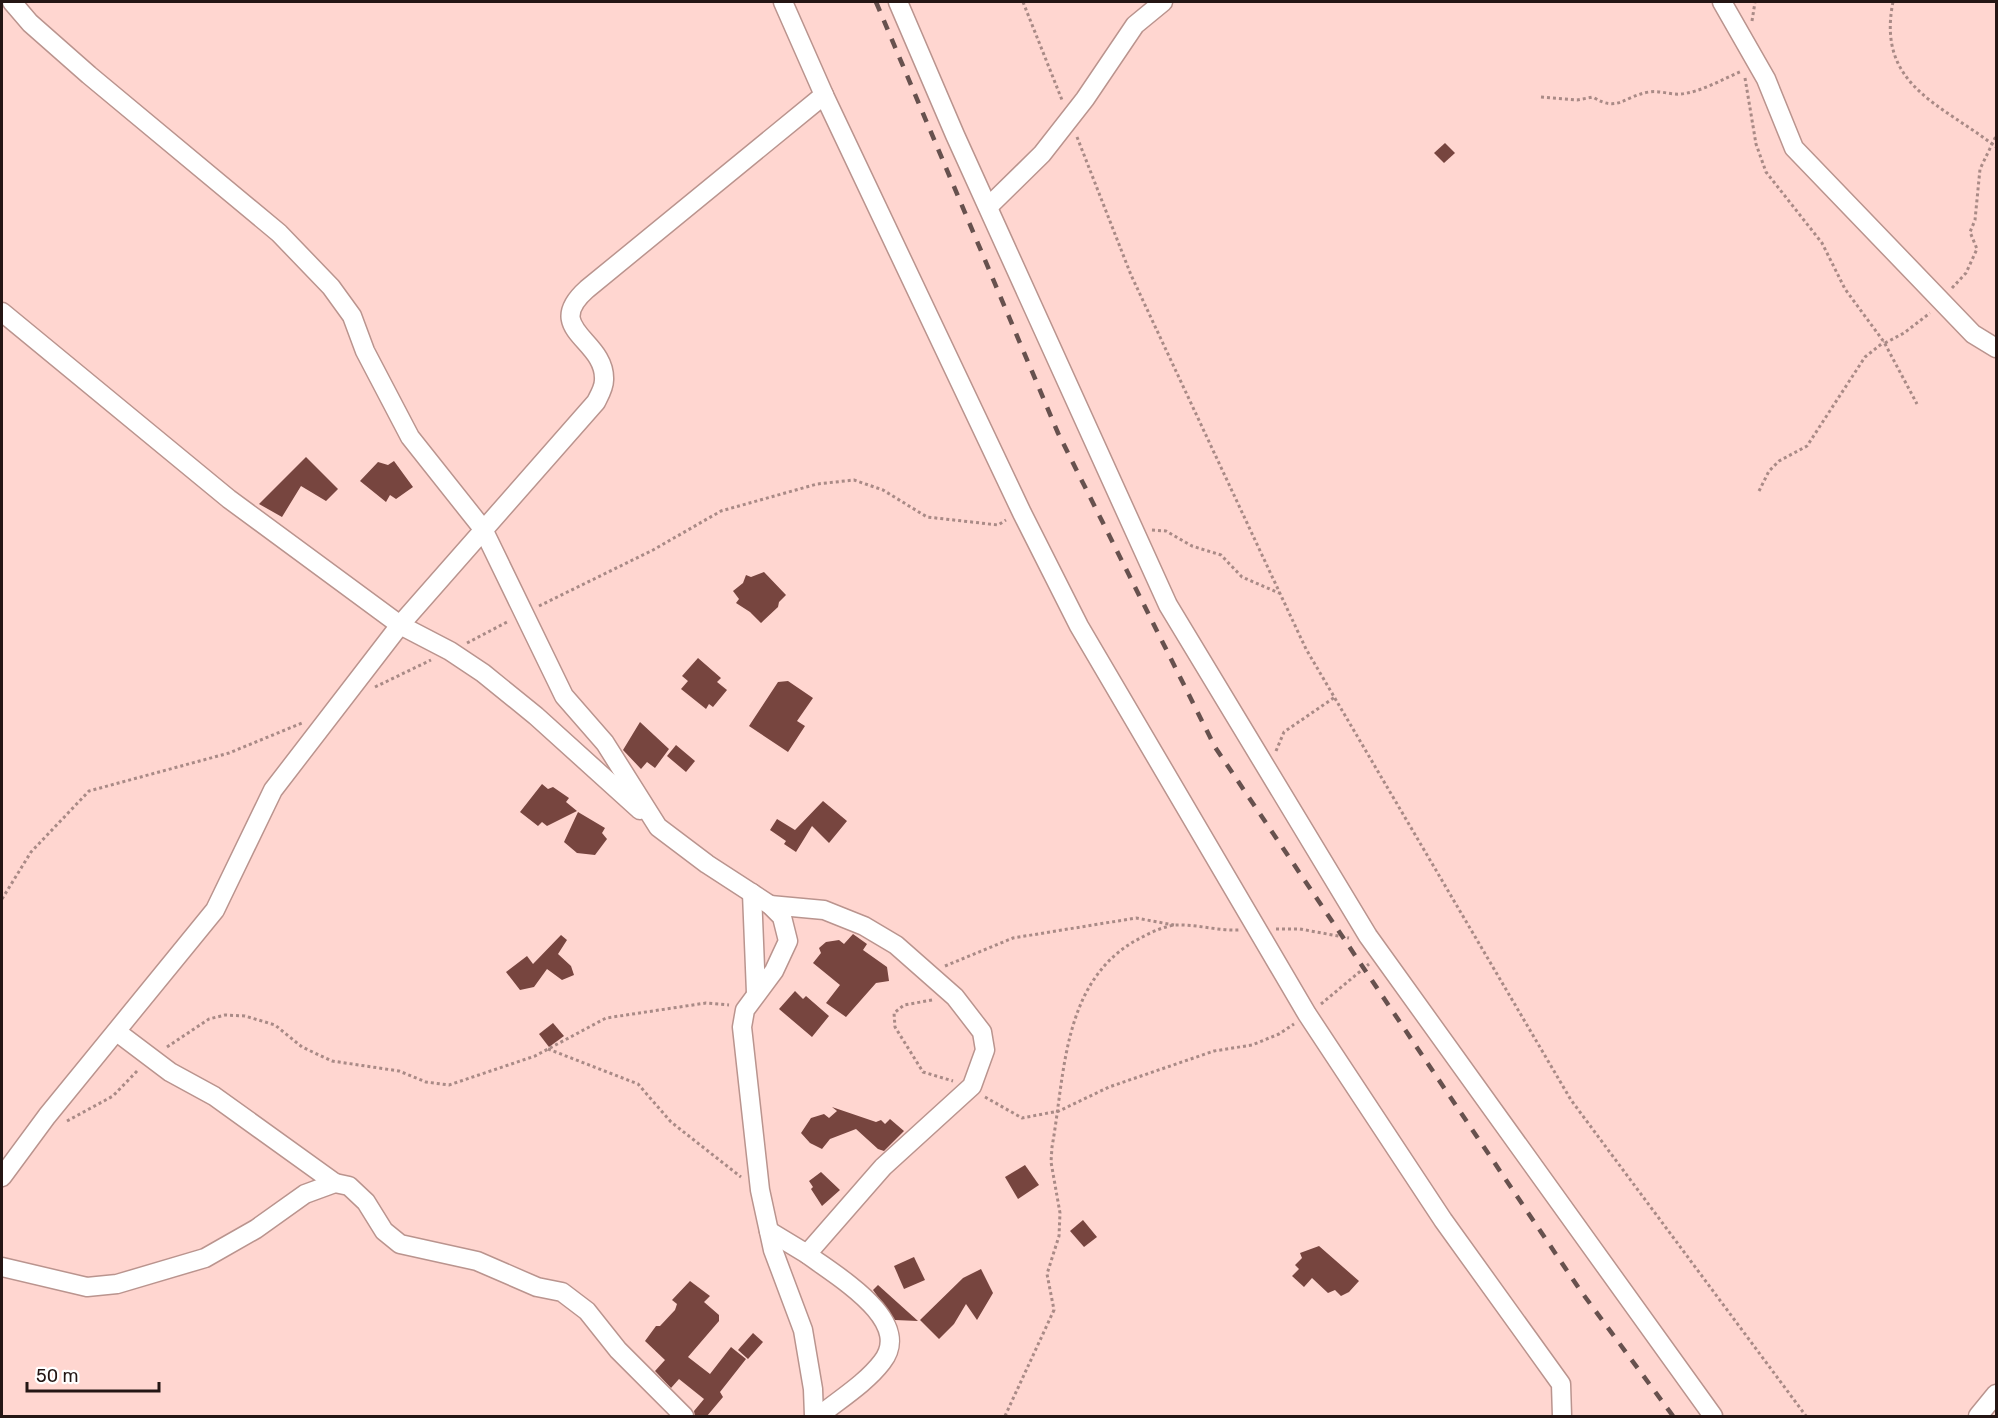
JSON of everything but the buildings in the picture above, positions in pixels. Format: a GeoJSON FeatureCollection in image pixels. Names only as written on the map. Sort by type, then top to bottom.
{"type":"FeatureCollection","features":[{"type":"Feature","properties":{"kind":"street"},"geometry":{"type":"LineString","coordinates":[[12,2],[30,22],[89,75],[308,261],[352,316],[365,351],[410,437],[483,529],[564,696],[605,743],[658,827]]}},
{"type":"Feature","properties":{"kind":"street"},"geometry":{"type":"LineString","coordinates":[[783,2],[824,95],[1022,513],[1079,626],[1255,930],[1307,1014],[1443,1220],[1561,1384],[1562,1416]]}},
{"type":"Feature","properties":{"kind":"street"},"geometry":{"type":"LineString","coordinates":[[898,2],[1168,605],[1381,956],[1713,1416]]}},
{"type":"Feature","properties":{"kind":"street"},"geometry":{"type":"LineString","coordinates":[[988,207],[1042,154],[1070,119],[1135,25],[1163,2]]}},
{"type":"Feature","properties":{"kind":"street"},"geometry":{"type":"LineString","coordinates":[[1722,2],[1766,79],[1794,148],[1973,334],[1996,348]]}},
{"type":"Feature","properties":{"kind":"street"},"geometry":{"type":"LineString","coordinates":[[2,1177],[47,1116],[215,910],[273,790],[400,625],[597,402],[604,381],[602,367],[598,357],[572,326],[570,317],[573,304],[580,295],[824,95]]}},
{"type":"Feature","properties":{"kind":"street"},"geometry":{"type":"LineString","coordinates":[[2,312],[230,499],[400,625],[450,651],[483,674],[536,716],[658,827],[706,864],[770,905],[782,917],[788,941],[774,970],[745,1010],[742,1027],[760,1190],[779,1272],[796,1307],[803,1330],[813,1389],[814,1416]]}},
{"type":"Feature","properties":{"kind":"street"},"geometry":{"type":"LineString","coordinates":[[752,893],[756,993]]}},
{"type":"Feature","properties":{"kind":"street"},"geometry":{"type":"LineString","coordinates":[[770,905],[824,910],[864,926],[896,945],[955,997],[982,1032],[985,1050],[972,1086],[883,1167],[807,1254]]}},
{"type":"Feature","properties":{"kind":"street"},"geometry":{"type":"LineString","coordinates":[[117,1032],[151,1059],[214,1096],[335,1183],[349,1186],[366,1202],[384,1231],[400,1244],[477,1261],[537,1287],[562,1292],[587,1311],[618,1350],[684,1416]]}},
{"type":"Feature","properties":{"kind":"street"},"geometry":{"type":"LineString","coordinates":[[2,1267],[87,1287],[117,1284],[206,1258],[256,1228],[305,1194],[335,1183]]}},
{"type":"Feature","properties":{"kind":"street"},"geometry":{"type":"LineString","coordinates":[[769,1231],[807,1254],[861,1295],[889,1325],[890,1341],[884,1360],[819,1416]]}},
{"type":"Feature","properties":{"kind":"street"},"geometry":{"type":"LineString","coordinates":[[1978,1416],[1996,1394]]}},
{"type":"Feature","properties":{"kind":"path"},"geometry":{"type":"LineString","coordinates":[[1023,2],[1131,275],[1306,649],[1571,1100],[1806,1416]]}},
{"type":"Feature","properties":{"kind":"path"},"geometry":{"type":"LineString","coordinates":[[1748,51],[1755,2]]}},
{"type":"Feature","properties":{"kind":"path"},"geometry":{"type":"LineString","coordinates":[[1893,2],[1889,27],[1891,39],[1900,68],[1912,87],[1996,147]]}},
{"type":"Feature","properties":{"kind":"path"},"geometry":{"type":"LineString","coordinates":[[1540,97],[1577,100],[1593,97],[1602,103],[1612,105],[1649,92],[1678,94],[1694,91],[1746,69],[1746,90],[1754,116],[1756,144],[1766,172],[1822,243],[1845,289],[1885,342],[1917,404]]}},
{"type":"Feature","properties":{"kind":"path"},"geometry":{"type":"LineString","coordinates":[[1759,491],[1769,471],[1779,461],[1807,446],[1865,357],[1885,342],[1914,326],[1966,273],[1977,249],[1970,232],[1975,220],[1980,169],[1996,136]]}},
{"type":"Feature","properties":{"kind":"path"},"geometry":{"type":"LineString","coordinates":[[706,522],[731,507],[817,484],[854,480],[883,490],[927,517],[998,525],[1005,522],[1011,513],[1022,513]]}},
{"type":"Feature","properties":{"kind":"path"},"geometry":{"type":"LineString","coordinates":[[1135,531],[1157,530],[1173,534],[1192,546],[1221,555],[1242,576],[1281,594]]}},
{"type":"Feature","properties":{"kind":"path"},"geometry":{"type":"LineString","coordinates":[[1272,779],[1277,746],[1284,732],[1335,697]]}},
{"type":"Feature","properties":{"kind":"path"},"geometry":{"type":"LineString","coordinates":[[927,973],[1013,938],[1136,918],[1226,931],[1300,928],[1357,939],[1368,936]]}},
{"type":"Feature","properties":{"kind":"path"},"geometry":{"type":"LineString","coordinates":[[1005,1416],[1054,1310],[1047,1275],[1059,1236],[1060,1214],[1051,1162],[1059,1111],[1064,1054],[1085,997],[1105,964],[1124,948],[1151,932],[1176,925]]}},
{"type":"Feature","properties":{"kind":"path"},"geometry":{"type":"LineString","coordinates":[[955,997],[904,1005],[894,1013],[895,1027],[923,1072],[972,1086],[997,1106],[1022,1118],[1059,1111],[1109,1087],[1214,1051],[1252,1045],[1279,1035],[1381,956]]}},
{"type":"Feature","properties":{"kind":"path"},"geometry":{"type":"LineString","coordinates":[[64,1123],[113,1096],[151,1059],[209,1019],[225,1015],[245,1016],[274,1025],[302,1047],[332,1061],[399,1071],[426,1082],[449,1085],[548,1049],[606,1018],[718,1002],[745,1010]]}},
{"type":"Feature","properties":{"kind":"path"},"geometry":{"type":"LineString","coordinates":[[548,1049],[638,1084],[670,1122],[731,1171],[760,1190]]}},
{"type":"Feature","properties":{"kind":"railway"},"geometry":{"type":"LineString","coordinates":[[876,2],[1058,433],[1215,747],[1580,1290],[1673,1416]]}}]}
